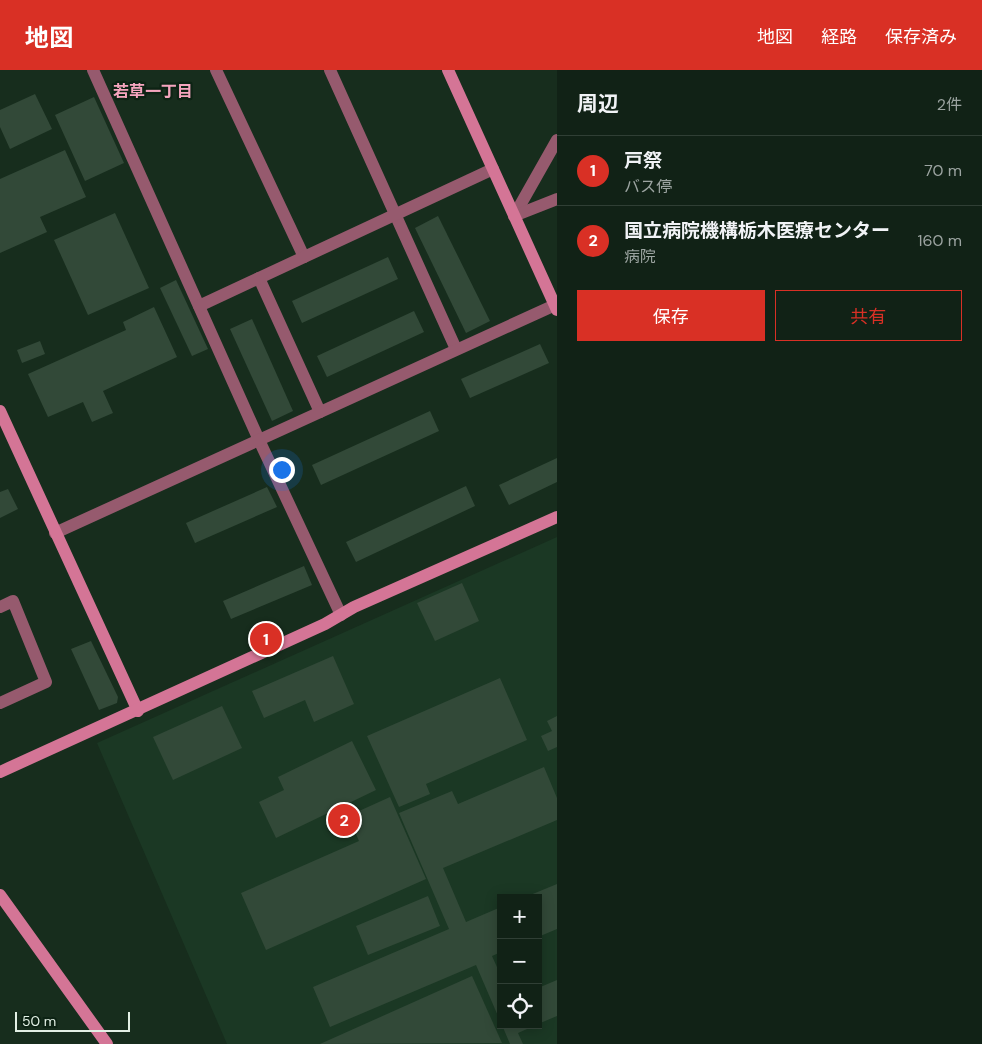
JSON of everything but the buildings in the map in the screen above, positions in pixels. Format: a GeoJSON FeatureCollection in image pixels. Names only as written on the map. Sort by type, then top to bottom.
{"type":"FeatureCollection","features":[{"type":"Feature","properties":{"kind":"street"},"geometry":{"type":"LineString","coordinates":[[93,70],[259,440],[341,615]]}},
{"type":"Feature","properties":{"kind":"street"},"geometry":{"type":"LineString","coordinates":[[216,70],[304,257]]}},
{"type":"Feature","properties":{"kind":"street"},"geometry":{"type":"LineString","coordinates":[[330,70],[456,349]]}},
{"type":"Feature","properties":{"kind":"street"},"geometry":{"type":"LineString","coordinates":[[55,533],[456,349],[556,307],[448,70]]}},
{"type":"Feature","properties":{"kind":"street"},"geometry":{"type":"LineString","coordinates":[[514,216],[557,140]]}},
{"type":"Feature","properties":{"kind":"street"},"geometry":{"type":"LineString","coordinates":[[199,306],[493,169]]}},
{"type":"Feature","properties":{"kind":"street"},"geometry":{"type":"LineString","coordinates":[[514,216],[557,199]]}},
{"type":"Feature","properties":{"kind":"street"},"geometry":{"type":"LineString","coordinates":[[259,278],[320,412]]}},
{"type":"Feature","properties":{"kind":"street"},"geometry":{"type":"LineString","coordinates":[[0,411],[138,711]]}},
{"type":"Feature","properties":{"kind":"street"},"geometry":{"type":"LineString","coordinates":[[0,772],[138,711],[341,615],[557,517]]}},
{"type":"Feature","properties":{"kind":"street"},"geometry":{"type":"LineString","coordinates":[[0,607],[13,601],[46,682],[0,703]]}},
{"type":"Feature","properties":{"kind":"street"},"geometry":{"type":"LineString","coordinates":[[0,895],[107,1044]]}},
{"type":"Feature","properties":{"kind":"shaded area"},"geometry":{"type":"Polygon","coordinates":[[[557,537],[557,1044],[227,1044],[97,743],[557,537]]]}},
{"type":"Feature","properties":{"kind":"place","name":"戸祭"},"geometry":{"type":"Point","coordinates":[266,639]}},
{"type":"Feature","properties":{"kind":"place","name":"国立病院機構栃木医療センター"},"geometry":{"type":"Point","coordinates":[344,820]}},
{"type":"Feature","properties":{"kind":"district","name":"若草一丁目"},"geometry":{"type":"Point","coordinates":[153,91]}}]}
